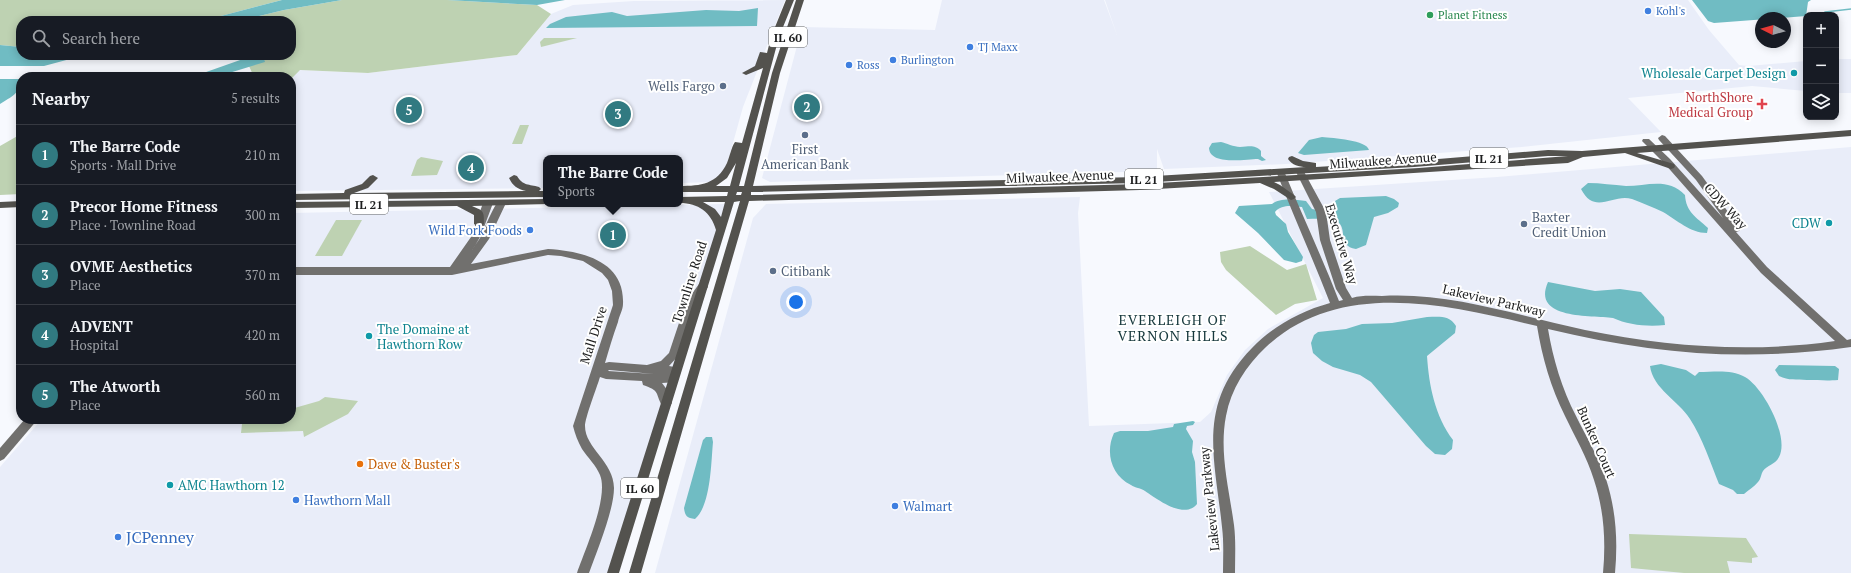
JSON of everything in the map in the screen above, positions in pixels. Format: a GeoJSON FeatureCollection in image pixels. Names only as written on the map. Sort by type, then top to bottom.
{"type":"FeatureCollection","features":[{"type":"Feature","properties":{"kind":"main road","name":"Townline Road"},"geometry":{"type":"LineString","coordinates":[[614,573],[674,375],[721,230],[780,23],[790,0]]}},
{"type":"Feature","properties":{"kind":"main road","name":"IL 60"},"geometry":{"type":"LineString","coordinates":[[635,573],[746,194],[776,73],[800,0]]}},
{"type":"Feature","properties":{"kind":"main road"},"geometry":{"type":"LineString","coordinates":[[746,73],[759,67],[773,29],[780,23]]}},
{"type":"Feature","properties":{"kind":"main road"},"geometry":{"type":"LineString","coordinates":[[695,189],[716,183],[724,177],[736,155],[754,91],[762,82]]}},
{"type":"Feature","properties":{"kind":"main road","name":"Milwaukee Avenue"},"geometry":{"type":"LineString","coordinates":[[1301,174],[1548,153],[1582,154],[1851,133]]}},
{"type":"Feature","properties":{"kind":"main road"},"geometry":{"type":"LineString","coordinates":[[1619,151],[1655,160],[1671,166]]}},
{"type":"Feature","properties":{"kind":"main road","name":"Milwaukee Avenue"},"geometry":{"type":"LineString","coordinates":[[683,201],[730,199],[772,189],[1281,175],[1568,160],[1582,154]]}},
{"type":"Feature","properties":{"kind":"main road"},"geometry":{"type":"LineString","coordinates":[[1292,159],[1306,165],[1359,163],[1395,165]]}},
{"type":"Feature","properties":{"kind":"main road"},"geometry":{"type":"LineString","coordinates":[[752,172],[758,183],[772,189]]}},
{"type":"Feature","properties":{"kind":"main road","name":"Milwaukee Avenue"},"geometry":{"type":"LineString","coordinates":[[683,189],[733,189],[746,194],[1140,187],[1254,180],[1281,175]]}},
{"type":"Feature","properties":{"kind":"main road"},"geometry":{"type":"LineString","coordinates":[[339,196],[365,186],[373,178],[373,188],[392,195]]}},
{"type":"Feature","properties":{"kind":"main road"},"geometry":{"type":"LineString","coordinates":[[514,178],[519,186],[529,189],[543,189]]}},
{"type":"Feature","properties":{"kind":"main road"},"geometry":{"type":"LineString","coordinates":[[1254,180],[1277,187],[1291,197]]}},
{"type":"Feature","properties":{"kind":"main road","name":"IL 21"},"geometry":{"type":"LineString","coordinates":[[296,199],[447,203],[543,194]]}},
{"type":"Feature","properties":{"kind":"main road","name":"IL 21"},"geometry":{"type":"LineString","coordinates":[[296,199],[392,195],[490,200],[501,203],[543,202]]}},
{"type":"Feature","properties":{"kind":"main road"},"geometry":{"type":"LineString","coordinates":[[683,201],[693,202],[712,210],[718,218],[721,230]]}},
{"type":"Feature","properties":{"kind":"main road"},"geometry":{"type":"LineString","coordinates":[[447,203],[464,205],[479,214],[479,224]]}},
{"type":"Feature","properties":{"kind":"main road"},"geometry":{"type":"LineString","coordinates":[[0,205],[16,204]]}},
{"type":"Feature","properties":{"kind":"street","name":"CDW Way"},"geometry":{"type":"LineString","coordinates":[[1662,138],[1698,178],[1753,252],[1786,286],[1785,290]]}},
{"type":"Feature","properties":{"kind":"street","name":"CDW Way"},"geometry":{"type":"LineString","coordinates":[[1646,141],[1671,166],[1764,270],[1848,344]]}},
{"type":"Feature","properties":{"kind":"street","name":"Executive Way"},"geometry":{"type":"LineString","coordinates":[[1301,174],[1319,208],[1323,221],[1325,240],[1342,289],[1350,303]]}},
{"type":"Feature","properties":{"kind":"street"},"geometry":{"type":"LineString","coordinates":[[1281,175],[1311,242],[1336,306]]}},
{"type":"Feature","properties":{"kind":"street"},"geometry":{"type":"LineString","coordinates":[[452,271],[475,238],[479,224],[490,200]]}},
{"type":"Feature","properties":{"kind":"street"},"geometry":{"type":"LineString","coordinates":[[452,271],[467,263],[479,246],[501,203]]}},
{"type":"Feature","properties":{"kind":"street"},"geometry":{"type":"LineString","coordinates":[[479,246],[480,254],[483,258],[495,263]]}},
{"type":"Feature","properties":{"kind":"street","name":"Mall Drive"},"geometry":{"type":"LineString","coordinates":[[296,271],[452,271],[534,254],[561,253],[588,259],[604,268],[617,287],[618,305],[578,426],[583,440],[608,476],[610,490],[608,501],[583,573]]}},
{"type":"Feature","properties":{"kind":"street"},"geometry":{"type":"LineString","coordinates":[[597,370],[609,366],[650,368],[664,365],[674,354],[691,302],[703,287]]}},
{"type":"Feature","properties":{"kind":"street","name":"Lakeview Parkway"},"geometry":{"type":"LineString","coordinates":[[1229,573],[1228,524],[1217,452],[1218,424],[1224,399],[1241,367],[1266,340],[1295,321],[1317,311],[1350,303],[1384,299],[1435,300],[1461,304],[1598,338],[1685,349],[1722,352],[1777,351],[1848,344]]}},
{"type":"Feature","properties":{"kind":"street","name":"Bunker Court"},"geometry":{"type":"LineString","coordinates":[[1542,325],[1548,358],[1555,380],[1567,408],[1589,451],[1605,496],[1610,523],[1611,554],[1609,573]]}},
{"type":"Feature","properties":{"kind":"street"},"geometry":{"type":"LineString","coordinates":[[650,368],[652,370],[674,375]]}},
{"type":"Feature","properties":{"kind":"street"},"geometry":{"type":"LineString","coordinates":[[597,370],[606,375],[616,376],[674,375]]}},
{"type":"Feature","properties":{"kind":"street"},"geometry":{"type":"LineString","coordinates":[[616,376],[622,380],[656,382],[661,388],[666,403]]}},
{"type":"Feature","properties":{"kind":"street"},"geometry":{"type":"LineString","coordinates":[[0,456],[28,424]]}},
{"type":"Feature","properties":{"kind":"shaded area"},"geometry":{"type":"Polygon","coordinates":[[[785,0],[743,107],[724,175],[713,182],[683,183],[683,155],[543,155],[543,188],[296,191],[296,73],[299,70],[368,73],[517,55],[551,14],[573,5],[634,1],[785,0]]]}},
{"type":"Feature","properties":{"kind":"shaded area"},"geometry":{"type":"Polygon","coordinates":[[[942,0],[1104,0],[1117,35],[1105,0],[1688,0],[1709,30],[1739,65],[1748,66],[1803,61],[1803,91],[1752,86],[1628,98],[1661,132],[1522,147],[1286,164],[1164,169],[1157,149],[1157,171],[770,182],[762,178],[802,27],[935,30],[942,0]]]}},
{"type":"Feature","properties":{"kind":"shaded area"},"geometry":{"type":"Polygon","coordinates":[[[1839,59],[1851,59],[1851,93],[1839,93],[1839,59]]]}},
{"type":"Feature","properties":{"kind":"shaded area"},"geometry":{"type":"Polygon","coordinates":[[[1851,147],[1851,573],[655,573],[753,218],[766,204],[1080,197],[1078,213],[1089,426],[1200,422],[1211,412],[1227,375],[1245,350],[1268,329],[1323,298],[1269,192],[1497,177],[1851,147]]]}},
{"type":"Feature","properties":{"kind":"shaded area","name":"Hawthorn Mall"},"geometry":{"type":"Polygon","coordinates":[[[725,204],[609,573],[0,573],[0,467],[38,424],[296,424],[296,213],[580,207],[683,207],[683,205],[725,204]]]}},
{"type":"Feature","properties":{"kind":"green space"},"geometry":{"type":"Polygon","coordinates":[[[0,0],[282,0],[221,16],[16,16],[16,47],[0,45],[0,0]]]}},
{"type":"Feature","properties":{"kind":"green space"},"geometry":{"type":"Polygon","coordinates":[[[342,0],[447,0],[537,5],[551,14],[517,55],[368,73],[300,70],[296,74],[296,72],[252,72],[246,60],[296,60],[296,16],[259,16],[342,0]]]}},
{"type":"Feature","properties":{"kind":"green space"},"geometry":{"type":"Polygon","coordinates":[[[544,38],[577,38],[541,47],[540,42],[544,38]]]}},
{"type":"Feature","properties":{"kind":"green space"},"geometry":{"type":"Polygon","coordinates":[[[520,125],[529,125],[522,144],[512,144],[520,125]]]}},
{"type":"Feature","properties":{"kind":"green space"},"geometry":{"type":"Polygon","coordinates":[[[16,137],[16,194],[0,195],[0,146],[16,137]]]}},
{"type":"Feature","properties":{"kind":"green space"},"geometry":{"type":"Polygon","coordinates":[[[421,157],[443,161],[437,175],[411,176],[417,160],[421,157]]]}},
{"type":"Feature","properties":{"kind":"green space"},"geometry":{"type":"Polygon","coordinates":[[[336,220],[362,220],[342,256],[315,256],[336,220]]]}},
{"type":"Feature","properties":{"kind":"green space"},"geometry":{"type":"Polygon","coordinates":[[[1250,246],[1287,270],[1306,264],[1317,300],[1295,304],[1276,315],[1226,270],[1221,262],[1220,252],[1250,246]]]}},
{"type":"Feature","properties":{"kind":"green space"},"geometry":{"type":"Polygon","coordinates":[[[325,397],[358,401],[348,414],[304,437],[303,431],[241,433],[242,424],[296,424],[296,408],[319,401],[325,397]]]}},
{"type":"Feature","properties":{"kind":"green space"},"geometry":{"type":"Polygon","coordinates":[[[1629,534],[1746,538],[1758,557],[1752,558],[1752,563],[1727,561],[1730,573],[1684,573],[1631,568],[1629,534]]]}},
{"type":"Feature","properties":{"kind":"water"},"geometry":{"type":"Polygon","coordinates":[[[282,0],[342,0],[259,16],[221,16],[282,0]]]}},
{"type":"Feature","properties":{"kind":"water"},"geometry":{"type":"Polygon","coordinates":[[[447,0],[565,0],[537,5],[447,0]]]}},
{"type":"Feature","properties":{"kind":"water"},"geometry":{"type":"Polygon","coordinates":[[[1692,0],[1811,0],[1808,2],[1807,12],[1803,12],[1803,16],[1791,17],[1791,12],[1755,12],[1755,20],[1714,23],[1708,21],[1692,0]]]}},
{"type":"Feature","properties":{"kind":"water"},"geometry":{"type":"Polygon","coordinates":[[[758,8],[757,26],[546,28],[550,24],[566,17],[612,12],[627,16],[706,10],[739,11],[758,8]]]}},
{"type":"Feature","properties":{"kind":"water"},"geometry":{"type":"Polygon","coordinates":[[[0,45],[16,47],[16,60],[66,60],[44,66],[0,66],[0,45]]]}},
{"type":"Feature","properties":{"kind":"water"},"geometry":{"type":"Polygon","coordinates":[[[240,60],[264,60],[265,62],[232,72],[206,72],[240,60]]]}},
{"type":"Feature","properties":{"kind":"water"},"geometry":{"type":"Polygon","coordinates":[[[0,79],[16,79],[16,92],[0,104],[0,79]]]}},
{"type":"Feature","properties":{"kind":"water"},"geometry":{"type":"Polygon","coordinates":[[[1322,137],[1356,142],[1367,147],[1369,150],[1304,155],[1298,153],[1309,140],[1322,137]]]}},
{"type":"Feature","properties":{"kind":"water"},"geometry":{"type":"Polygon","coordinates":[[[1221,142],[1238,147],[1256,147],[1261,151],[1261,156],[1266,160],[1229,160],[1215,157],[1211,154],[1209,148],[1212,143],[1221,142]]]}},
{"type":"Feature","properties":{"kind":"water"},"geometry":{"type":"Polygon","coordinates":[[[1588,183],[1626,186],[1664,184],[1672,186],[1685,195],[1687,206],[1708,228],[1707,233],[1695,231],[1684,226],[1663,212],[1632,199],[1625,198],[1605,202],[1592,201],[1586,197],[1581,189],[1588,183]]]}},
{"type":"Feature","properties":{"kind":"water"},"geometry":{"type":"Polygon","coordinates":[[[1386,196],[1399,203],[1398,207],[1388,213],[1374,217],[1366,245],[1356,249],[1346,244],[1342,227],[1336,221],[1325,219],[1307,219],[1302,207],[1287,206],[1278,209],[1275,212],[1276,215],[1286,224],[1288,232],[1303,257],[1302,261],[1296,263],[1284,260],[1258,233],[1235,213],[1239,206],[1272,204],[1280,200],[1306,201],[1312,209],[1327,212],[1335,211],[1335,201],[1340,198],[1386,196]]]}},
{"type":"Feature","properties":{"kind":"water"},"geometry":{"type":"Polygon","coordinates":[[[1548,282],[1595,291],[1620,289],[1641,292],[1664,317],[1665,325],[1638,325],[1613,318],[1566,313],[1556,309],[1548,303],[1545,294],[1548,282]]]}},
{"type":"Feature","properties":{"kind":"water"},"geometry":{"type":"Polygon","coordinates":[[[1427,317],[1447,318],[1456,326],[1455,333],[1427,356],[1431,389],[1437,411],[1453,440],[1452,449],[1445,455],[1435,454],[1426,446],[1371,382],[1360,375],[1333,367],[1322,361],[1313,353],[1311,343],[1314,335],[1318,332],[1346,329],[1362,324],[1392,323],[1427,317]]]}},
{"type":"Feature","properties":{"kind":"water"},"geometry":{"type":"Polygon","coordinates":[[[1661,364],[1686,370],[1695,376],[1699,372],[1740,374],[1752,382],[1767,401],[1773,413],[1781,437],[1779,457],[1762,472],[1758,482],[1744,494],[1737,494],[1733,490],[1719,484],[1706,451],[1690,419],[1661,388],[1652,374],[1650,366],[1661,364]]]}},
{"type":"Feature","properties":{"kind":"water"},"geometry":{"type":"Polygon","coordinates":[[[1779,365],[1835,366],[1839,369],[1838,380],[1786,379],[1779,376],[1775,370],[1779,365]]]}},
{"type":"Feature","properties":{"kind":"water"},"geometry":{"type":"Polygon","coordinates":[[[1195,422],[1193,425],[1187,426],[1186,429],[1193,441],[1192,452],[1195,462],[1197,504],[1192,508],[1185,510],[1178,509],[1163,503],[1143,490],[1124,481],[1114,469],[1110,455],[1110,448],[1114,433],[1120,431],[1148,431],[1173,427],[1174,424],[1195,422]]]}},
{"type":"Feature","properties":{"kind":"water"},"geometry":{"type":"Polygon","coordinates":[[[706,437],[712,437],[713,442],[711,472],[704,504],[700,513],[695,519],[687,516],[684,508],[703,440],[706,437]]]}},
{"type":"Feature","properties":{"kind":"waterway"},"geometry":{"type":"LineString","coordinates":[[1825,12],[1851,9]]}},
{"type":"Feature","properties":{"kind":"place","name":"Kohl's"},"geometry":{"type":"Point","coordinates":[1648,11]}},
{"type":"Feature","properties":{"kind":"place","name":"Planet Fitness"},"geometry":{"type":"Point","coordinates":[1430,15]}},
{"type":"Feature","properties":{"kind":"place","name":"TJ Maxx"},"geometry":{"type":"Point","coordinates":[970,47]}},
{"type":"Feature","properties":{"kind":"place","name":"Burlington"},"geometry":{"type":"Point","coordinates":[893,60]}},
{"type":"Feature","properties":{"kind":"place","name":"Ross"},"geometry":{"type":"Point","coordinates":[849,65]}},
{"type":"Feature","properties":{"kind":"place","name":"Wholesale Carpet Design"},"geometry":{"type":"Point","coordinates":[1794,73]}},
{"type":"Feature","properties":{"kind":"place","name":"Wells Fargo"},"geometry":{"type":"Point","coordinates":[723,86]}},
{"type":"Feature","properties":{"kind":"place","name":"NorthShore Medical Group"},"geometry":{"type":"Point","coordinates":[1762,104]}},
{"type":"Feature","properties":{"kind":"place","name":"Precor Home Fitness"},"geometry":{"type":"Point","coordinates":[807,107]}},
{"type":"Feature","properties":{"kind":"place","name":"The Atworth"},"geometry":{"type":"Point","coordinates":[409,110]}},
{"type":"Feature","properties":{"kind":"place","name":"OVME Aesthetics"},"geometry":{"type":"Point","coordinates":[618,114]}},
{"type":"Feature","properties":{"kind":"place","name":"First American Bank"},"geometry":{"type":"Point","coordinates":[805,135]}},
{"type":"Feature","properties":{"kind":"place","name":"ADVENT"},"geometry":{"type":"Point","coordinates":[471,168]}},
{"type":"Feature","properties":{"kind":"place","name":"CDW"},"geometry":{"type":"Point","coordinates":[1829,223]}},
{"type":"Feature","properties":{"kind":"place","name":"Baxter Credit Union"},"geometry":{"type":"Point","coordinates":[1524,224]}},
{"type":"Feature","properties":{"kind":"place","name":"Wild Fork Foods"},"geometry":{"type":"Point","coordinates":[530,230]}},
{"type":"Feature","properties":{"kind":"place","name":"The Barre Code"},"geometry":{"type":"Point","coordinates":[613,235]}},
{"type":"Feature","properties":{"kind":"place","name":"Citibank"},"geometry":{"type":"Point","coordinates":[773,271]}},
{"type":"Feature","properties":{"kind":"place","name":"The Domaine at Hawthorn Row"},"geometry":{"type":"Point","coordinates":[369,336]}},
{"type":"Feature","properties":{"kind":"place","name":"Dave & Buster's"},"geometry":{"type":"Point","coordinates":[360,464]}},
{"type":"Feature","properties":{"kind":"place","name":"AMC Hawthorn 12"},"geometry":{"type":"Point","coordinates":[170,485]}},
{"type":"Feature","properties":{"kind":"place","name":"Hawthorn Mall"},"geometry":{"type":"Point","coordinates":[296,500]}},
{"type":"Feature","properties":{"kind":"place","name":"Walmart"},"geometry":{"type":"Point","coordinates":[895,506]}},
{"type":"Feature","properties":{"kind":"place","name":"JCPenney"},"geometry":{"type":"Point","coordinates":[118,537]}},
{"type":"Feature","properties":{"kind":"district","name":"EVERLEIGH OF VERNON HILLS"},"geometry":{"type":"Point","coordinates":[1173,328]}}]}
